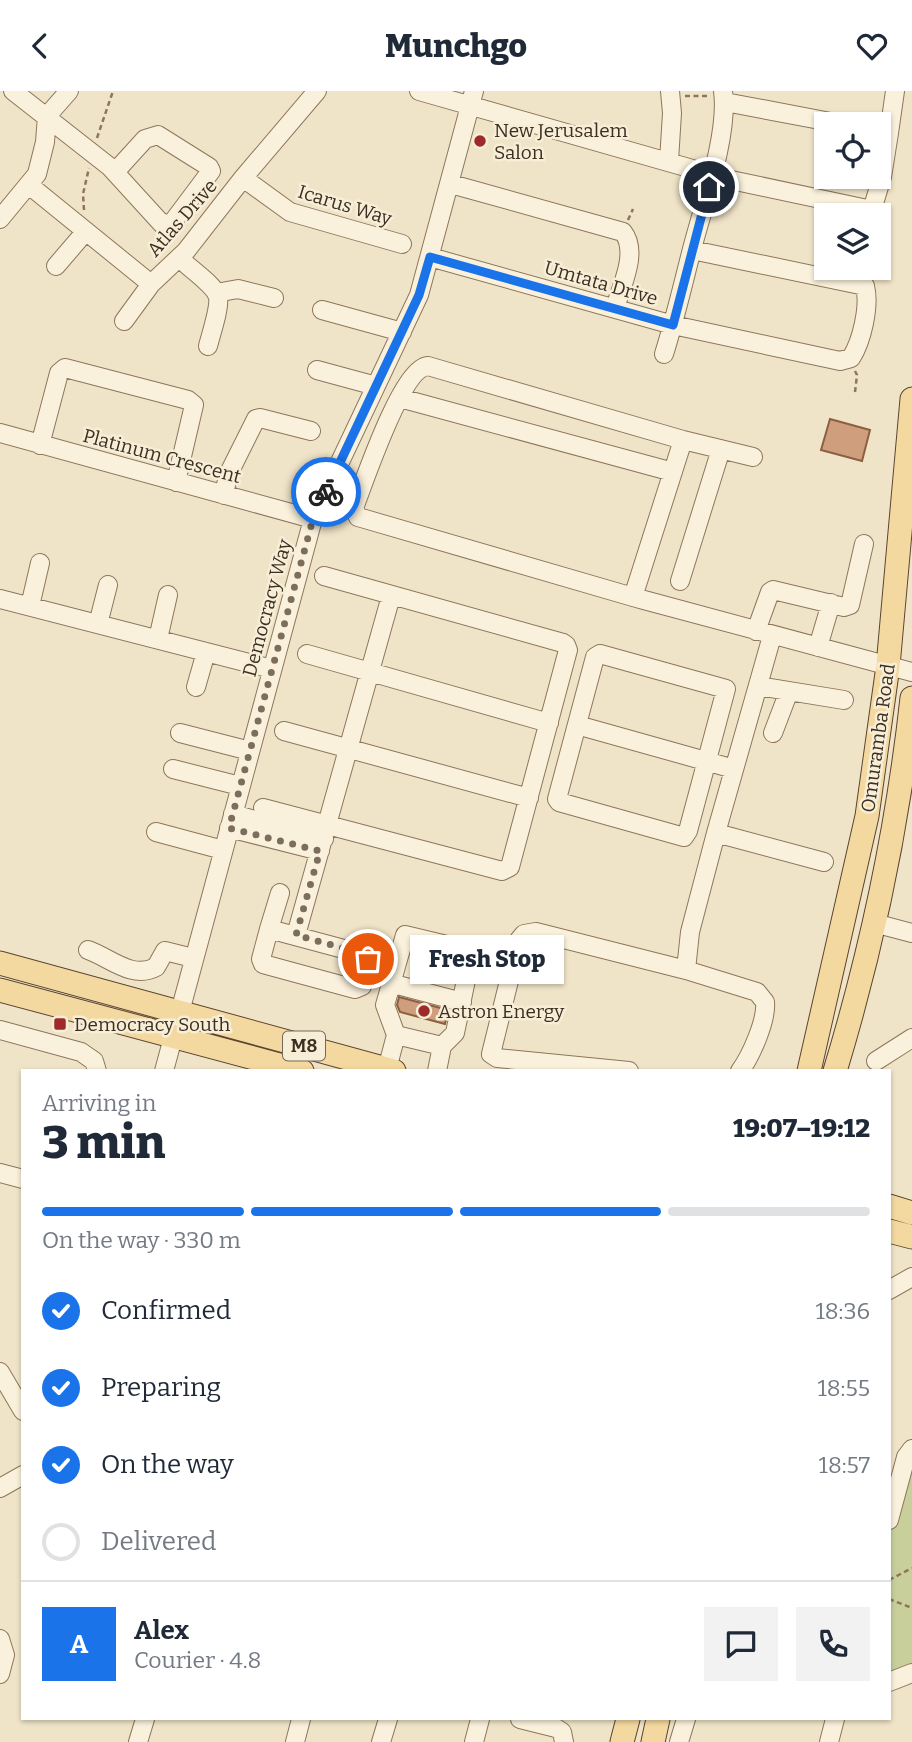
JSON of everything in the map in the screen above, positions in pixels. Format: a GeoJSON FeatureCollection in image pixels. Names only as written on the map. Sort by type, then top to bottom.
{"type":"FeatureCollection","features":[{"type":"Feature","properties":{"kind":"main road","name":"Omuramba Road"},"geometry":{"type":"LineString","coordinates":[[811,1062],[898,669],[912,399]]}},
{"type":"Feature","properties":{"kind":"main road","name":"Omuramba Road"},"geometry":{"type":"LineString","coordinates":[[836,1068],[848,1030],[897,817],[912,698]]}},
{"type":"Feature","properties":{"kind":"main road","name":"M8"},"geometry":{"type":"LineString","coordinates":[[0,963],[386,1069]]}},
{"type":"Feature","properties":{"kind":"main road","name":"M8"},"geometry":{"type":"LineString","coordinates":[[0,990],[295,1069]]}},
{"type":"Feature","properties":{"kind":"main road"},"geometry":{"type":"LineString","coordinates":[[891,1207],[912,1213]]}},
{"type":"Feature","properties":{"kind":"main road"},"geometry":{"type":"LineString","coordinates":[[891,1232],[912,1237]]}},
{"type":"Feature","properties":{"kind":"main road"},"geometry":{"type":"LineString","coordinates":[[891,1247],[912,1249]]}},
{"type":"Feature","properties":{"kind":"main road"},"geometry":{"type":"LineString","coordinates":[[622,1742],[628,1720]]}},
{"type":"Feature","properties":{"kind":"main road"},"geometry":{"type":"LineString","coordinates":[[653,1742],[658,1720]]}},
{"type":"Feature","properties":{"kind":"street"},"geometry":{"type":"LineString","coordinates":[[13,91],[115,172],[162,224],[169,225],[211,171],[209,167],[158,135],[145,139],[115,172]]}},
{"type":"Feature","properties":{"kind":"street"},"geometry":{"type":"LineString","coordinates":[[2,213],[30,185],[42,160],[47,116],[69,91]]}},
{"type":"Feature","properties":{"kind":"street","name":"Atlas Drive"},"geometry":{"type":"LineString","coordinates":[[30,185],[151,284],[178,258],[317,91]]}},
{"type":"Feature","properties":{"kind":"street"},"geometry":{"type":"LineString","coordinates":[[419,91],[473,99],[712,174],[831,203]]}},
{"type":"Feature","properties":{"kind":"street"},"geometry":{"type":"LineString","coordinates":[[889,112],[895,91]]}},
{"type":"Feature","properties":{"kind":"street"},"geometry":{"type":"LineString","coordinates":[[669,161],[671,93]]}},
{"type":"Feature","properties":{"kind":"street"},"geometry":{"type":"LineString","coordinates":[[664,354],[712,174],[724,97],[814,118]]}},
{"type":"Feature","properties":{"kind":"street","name":"Democracy Way"},"geometry":{"type":"LineString","coordinates":[[164,1069],[313,519],[419,295],[473,99]]}},
{"type":"Feature","properties":{"kind":"street","name":"Icarus Way"},"geometry":{"type":"LineString","coordinates":[[243,178],[290,212],[402,244]]}},
{"type":"Feature","properties":{"kind":"street"},"geometry":{"type":"LineString","coordinates":[[451,184],[623,232],[629,242],[629,248],[626,271],[615,308]]}},
{"type":"Feature","properties":{"kind":"street"},"geometry":{"type":"LineString","coordinates":[[55,266],[86,230]]}},
{"type":"Feature","properties":{"kind":"street"},"geometry":{"type":"LineString","coordinates":[[692,250],[814,269]]}},
{"type":"Feature","properties":{"kind":"street","name":"Umtata Drive"},"geometry":{"type":"LineString","coordinates":[[430,257],[673,325],[840,361],[851,358]]}},
{"type":"Feature","properties":{"kind":"street"},"geometry":{"type":"LineString","coordinates":[[178,258],[216,293],[218,304],[208,346]]}},
{"type":"Feature","properties":{"kind":"street"},"geometry":{"type":"LineString","coordinates":[[851,358],[864,312],[867,294],[865,280]]}},
{"type":"Feature","properties":{"kind":"street"},"geometry":{"type":"LineString","coordinates":[[124,321],[151,284]]}},
{"type":"Feature","properties":{"kind":"street"},"geometry":{"type":"LineString","coordinates":[[216,293],[239,289],[274,298]]}},
{"type":"Feature","properties":{"kind":"street"},"geometry":{"type":"LineString","coordinates":[[322,310],[402,332]]}},
{"type":"Feature","properties":{"kind":"street"},"geometry":{"type":"LineString","coordinates":[[753,457],[683,440],[428,366],[416,370],[388,418],[354,508],[358,517],[639,599],[898,669],[912,484]]}},
{"type":"Feature","properties":{"kind":"street"},"geometry":{"type":"LineString","coordinates":[[40,445],[59,373],[65,368],[188,400],[194,405],[176,482]]}},
{"type":"Feature","properties":{"kind":"street"},"geometry":{"type":"LineString","coordinates":[[317,370],[376,386]]}},
{"type":"Feature","properties":{"kind":"street"},"geometry":{"type":"LineString","coordinates":[[400,398],[673,472]]}},
{"type":"Feature","properties":{"kind":"street"},"geometry":{"type":"LineString","coordinates":[[224,495],[228,475],[256,419],[311,431]]}},
{"type":"Feature","properties":{"kind":"street","name":"Platinum Crescent"},"geometry":{"type":"LineString","coordinates":[[0,433],[313,519]]}},
{"type":"Feature","properties":{"kind":"street"},"geometry":{"type":"LineString","coordinates":[[639,599],[683,440]]}},
{"type":"Feature","properties":{"kind":"street"},"geometry":{"type":"LineString","coordinates":[[680,581],[721,449]]}},
{"type":"Feature","properties":{"kind":"street"},"geometry":{"type":"LineString","coordinates":[[686,970],[690,932],[758,685],[770,592],[773,590],[844,607],[850,605],[864,544]]}},
{"type":"Feature","properties":{"kind":"street"},"geometry":{"type":"LineString","coordinates":[[30,606],[40,563]]}},
{"type":"Feature","properties":{"kind":"street"},"geometry":{"type":"LineString","coordinates":[[231,821],[502,871],[510,867],[568,650],[566,645],[324,576]]}},
{"type":"Feature","properties":{"kind":"street"},"geometry":{"type":"LineString","coordinates":[[98,624],[108,585]]}},
{"type":"Feature","properties":{"kind":"street"},"geometry":{"type":"LineString","coordinates":[[158,639],[168,595]]}},
{"type":"Feature","properties":{"kind":"street"},"geometry":{"type":"LineString","coordinates":[[296,935],[391,596]]}},
{"type":"Feature","properties":{"kind":"street"},"geometry":{"type":"LineString","coordinates":[[0,599],[272,669]]}},
{"type":"Feature","properties":{"kind":"street"},"geometry":{"type":"LineString","coordinates":[[818,647],[831,603]]}},
{"type":"Feature","properties":{"kind":"street"},"geometry":{"type":"LineString","coordinates":[[196,687],[206,652]]}},
{"type":"Feature","properties":{"kind":"street"},"geometry":{"type":"LineString","coordinates":[[307,654],[549,723]]}},
{"type":"Feature","properties":{"kind":"street"},"geometry":{"type":"LineString","coordinates":[[596,655],[724,687],[726,694],[686,836],[679,837],[558,801],[557,796],[577,726],[596,655]]}},
{"type":"Feature","properties":{"kind":"street"},"geometry":{"type":"LineString","coordinates":[[836,1068],[834,1039],[864,922],[895,772],[904,693],[912,683]]}},
{"type":"Feature","properties":{"kind":"street"},"geometry":{"type":"LineString","coordinates":[[758,685],[844,700]]}},
{"type":"Feature","properties":{"kind":"street"},"geometry":{"type":"LineString","coordinates":[[773,733],[789,691]]}},
{"type":"Feature","properties":{"kind":"street"},"geometry":{"type":"LineString","coordinates":[[577,726],[734,769]]}},
{"type":"Feature","properties":{"kind":"street"},"geometry":{"type":"LineString","coordinates":[[284,731],[529,798]]}},
{"type":"Feature","properties":{"kind":"street"},"geometry":{"type":"LineString","coordinates":[[180,733],[250,751]]}},
{"type":"Feature","properties":{"kind":"street"},"geometry":{"type":"LineString","coordinates":[[173,769],[240,786]]}},
{"type":"Feature","properties":{"kind":"street"},"geometry":{"type":"LineString","coordinates":[[263,808],[324,838]]}},
{"type":"Feature","properties":{"kind":"street"},"geometry":{"type":"LineString","coordinates":[[156,832],[223,850]]}},
{"type":"Feature","properties":{"kind":"street"},"geometry":{"type":"LineString","coordinates":[[716,833],[824,862]]}},
{"type":"Feature","properties":{"kind":"street"},"geometry":{"type":"LineString","coordinates":[[269,929],[366,955],[368,959],[362,986],[355,989],[263,964],[261,959],[269,929],[281,893]]}},
{"type":"Feature","properties":{"kind":"street"},"geometry":{"type":"LineString","coordinates":[[874,923],[912,933]]}},
{"type":"Feature","properties":{"kind":"street"},"geometry":{"type":"LineString","coordinates":[[609,1069],[497,1058],[491,1054],[519,940],[524,934],[536,932],[686,970],[757,992],[763,998],[765,1007],[758,1033],[741,1069]]}},
{"type":"Feature","properties":{"kind":"street"},"geometry":{"type":"LineString","coordinates":[[390,1069],[396,1035],[386,1009],[390,983],[403,937],[407,934],[471,950],[474,954],[455,1033],[442,1046],[437,1069]]}},
{"type":"Feature","properties":{"kind":"street"},"geometry":{"type":"LineString","coordinates":[[88,950],[102,955],[110,963],[144,972],[156,967],[165,951],[193,958]]}},
{"type":"Feature","properties":{"kind":"street"},"geometry":{"type":"LineString","coordinates":[[390,983],[463,1002]]}},
{"type":"Feature","properties":{"kind":"street"},"geometry":{"type":"LineString","coordinates":[[0,1030],[81,1052],[94,1061],[96,1069]]}},
{"type":"Feature","properties":{"kind":"street"},"geometry":{"type":"LineString","coordinates":[[396,1035],[442,1046]]}},
{"type":"Feature","properties":{"kind":"street"},"geometry":{"type":"LineString","coordinates":[[877,1061],[912,1038]]}},
{"type":"Feature","properties":{"kind":"street"},"geometry":{"type":"LineString","coordinates":[[0,1173],[21,1178]]}},
{"type":"Feature","properties":{"kind":"street"},"geometry":{"type":"LineString","coordinates":[[891,1289],[912,1277]]}},
{"type":"Feature","properties":{"kind":"street"},"geometry":{"type":"LineString","coordinates":[[0,1372],[21,1408]]}},
{"type":"Feature","properties":{"kind":"street"},"geometry":{"type":"LineString","coordinates":[[891,1513],[906,1457],[912,1449]]}},
{"type":"Feature","properties":{"kind":"street"},"geometry":{"type":"LineString","coordinates":[[0,1488],[21,1476]]}},
{"type":"Feature","properties":{"kind":"street"},"geometry":{"type":"LineString","coordinates":[[0,1639],[5,1655],[0,1674]]}},
{"type":"Feature","properties":{"kind":"street"},"geometry":{"type":"LineString","coordinates":[[891,1681],[912,1673]]}},
{"type":"Feature","properties":{"kind":"street"},"geometry":{"type":"LineString","coordinates":[[138,1742],[145,1720]]}},
{"type":"Feature","properties":{"kind":"street"},"geometry":{"type":"LineString","coordinates":[[295,1742],[301,1720]]}},
{"type":"Feature","properties":{"kind":"street"},"geometry":{"type":"LineString","coordinates":[[381,1742],[388,1720]]}},
{"type":"Feature","properties":{"kind":"street"},"geometry":{"type":"LineString","coordinates":[[474,1742],[480,1720]]}},
{"type":"Feature","properties":{"kind":"street"},"geometry":{"type":"LineString","coordinates":[[524,1720],[556,1728],[562,1732],[565,1742]]}},
{"type":"Feature","properties":{"kind":"street"},"geometry":{"type":"LineString","coordinates":[[679,1742],[686,1720]]}},
{"type":"Feature","properties":{"kind":"street"},"geometry":{"type":"LineString","coordinates":[[829,1742],[835,1720]]}},
{"type":"Feature","properties":{"kind":"path"},"geometry":{"type":"LineString","coordinates":[[671,93],[724,97]]}},
{"type":"Feature","properties":{"kind":"path"},"geometry":{"type":"LineString","coordinates":[[851,358],[857,375],[855,392]]}},
{"type":"Feature","properties":{"kind":"path"},"geometry":{"type":"LineString","coordinates":[[891,1579],[912,1568]]}},
{"type":"Feature","properties":{"kind":"path"},"geometry":{"type":"LineString","coordinates":[[891,1600],[912,1608]]}},
{"type":"Feature","properties":{"kind":"green space"},"geometry":{"type":"Polygon","coordinates":[[[912,1455],[912,1673],[891,1680],[891,1519],[912,1455]]]}},
{"type":"Feature","properties":{"kind":"building"},"geometry":{"type":"Polygon","coordinates":[[[830,419],[870,430],[862,461],[821,450],[830,419]]]}},
{"type":"Feature","properties":{"kind":"building"},"geometry":{"type":"Polygon","coordinates":[[[399,997],[448,1010],[445,1024],[400,1012],[397,1005],[399,997]]]}},
{"type":"Feature","properties":{"kind":"way so far"},"geometry":{"type":"LineString","coordinates":[[326,492],[313,519],[229,828],[320,851],[296,935],[364,954],[368,959]]}},
{"type":"Feature","properties":{"kind":"place","name":"New Jerusalem Salon"},"geometry":{"type":"Point","coordinates":[480,141]}},
{"type":"Feature","properties":{"kind":"place","name":"Fresh Stop"},"geometry":{"type":"Point","coordinates":[368,959]}},
{"type":"Feature","properties":{"kind":"place","name":"Astron Energy"},"geometry":{"type":"Point","coordinates":[424,1011]}},
{"type":"Feature","properties":{"kind":"place","name":"Democracy South"},"geometry":{"type":"Point","coordinates":[60,1024]}},
{"type":"Feature","properties":{"kind":"route"},"geometry":{"type":"LineString","coordinates":[[326,492],[419,295],[430,257],[673,325],[709,187]]}}]}
